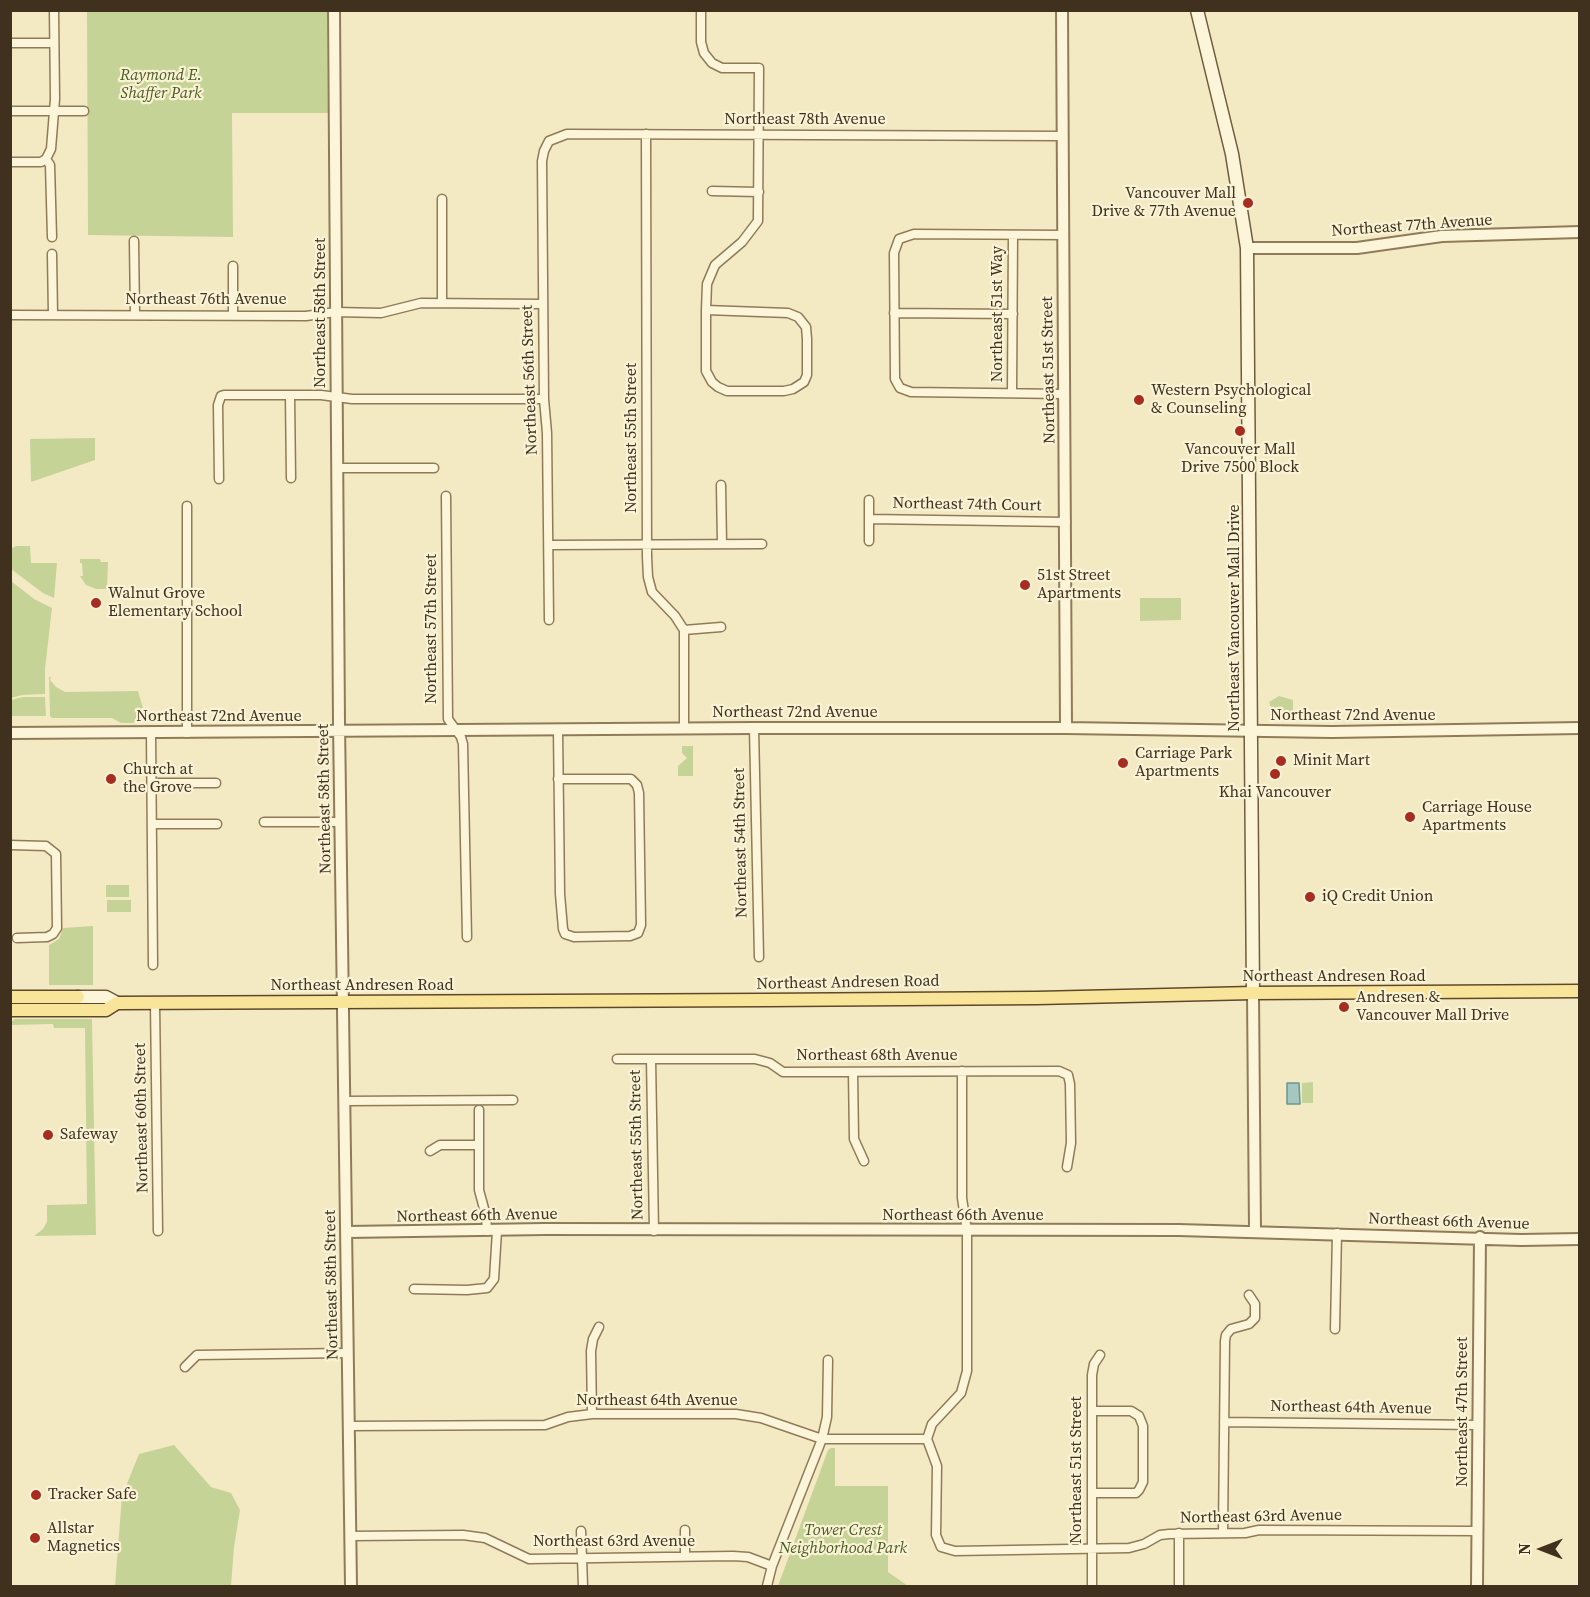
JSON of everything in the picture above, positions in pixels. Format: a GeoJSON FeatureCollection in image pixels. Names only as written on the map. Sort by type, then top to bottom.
{"type":"FeatureCollection","features":[{"type":"Feature","properties":{"kind":"main road","name":"Northeast Vancouver Mall Drive"},"geometry":{"type":"LineString","coordinates":[[1197,10],[1232,154],[1247,248],[1253,993]]}},
{"type":"Feature","properties":{"kind":"main road","name":"Northeast Andresen Road"},"geometry":{"type":"LineString","coordinates":[[10,997],[106,997],[117,1003],[344,1004],[1037,998],[1253,993],[1580,992]]}},
{"type":"Feature","properties":{"kind":"main road","name":"Northeast Andresen Road"},"geometry":{"type":"LineString","coordinates":[[10,1010],[106,1010],[117,1003]]}},
{"type":"Feature","properties":{"kind":"street"},"geometry":{"type":"LineString","coordinates":[[10,162],[41,162],[46,159],[51,149],[54,111],[54,10]]}},
{"type":"Feature","properties":{"kind":"street","name":"Northeast 58th Street"},"geometry":{"type":"LineString","coordinates":[[334,10],[339,732],[351,1587]]}},
{"type":"Feature","properties":{"kind":"street"},"geometry":{"type":"LineString","coordinates":[[700,10],[701,42],[704,53],[712,63],[722,68],[759,68],[758,221],[747,237],[715,265],[707,284],[706,310],[706,371],[712,382],[727,391],[784,391],[804,382],[807,375],[806,327],[798,317],[788,313],[706,310]]}},
{"type":"Feature","properties":{"kind":"street","name":"Northeast 51st Street"},"geometry":{"type":"LineString","coordinates":[[1062,10],[1066,728]]}},
{"type":"Feature","properties":{"kind":"street"},"geometry":{"type":"LineString","coordinates":[[10,43],[54,43]]}},
{"type":"Feature","properties":{"kind":"street"},"geometry":{"type":"LineString","coordinates":[[10,111],[84,111]]}},
{"type":"Feature","properties":{"kind":"street","name":"Northeast 78th Avenue"},"geometry":{"type":"LineString","coordinates":[[549,141],[567,134],[1062,136]]}},
{"type":"Feature","properties":{"kind":"street","name":"Northeast 55th Street"},"geometry":{"type":"LineString","coordinates":[[646,134],[648,577],[652,592],[675,616],[684,630]]}},
{"type":"Feature","properties":{"kind":"street","name":"Northeast 56th Street"},"geometry":{"type":"LineString","coordinates":[[549,141],[542,161],[549,620]]}},
{"type":"Feature","properties":{"kind":"street"},"geometry":{"type":"LineString","coordinates":[[46,159],[50,165],[52,237]]}},
{"type":"Feature","properties":{"kind":"street"},"geometry":{"type":"LineString","coordinates":[[712,191],[759,192]]}},
{"type":"Feature","properties":{"kind":"street"},"geometry":{"type":"LineString","coordinates":[[442,199],[442,303]]}},
{"type":"Feature","properties":{"kind":"street","name":"Northeast 77th Avenue"},"geometry":{"type":"LineString","coordinates":[[1247,248],[1357,248],[1442,236],[1580,232]]}},
{"type":"Feature","properties":{"kind":"street"},"geometry":{"type":"LineString","coordinates":[[1062,235],[914,234],[899,239],[894,253],[894,313],[895,380],[900,388],[911,392],[1064,394]]}},
{"type":"Feature","properties":{"kind":"street","name":"Northeast 51st Way"},"geometry":{"type":"LineString","coordinates":[[1012,393],[1013,235]]}},
{"type":"Feature","properties":{"kind":"street"},"geometry":{"type":"LineString","coordinates":[[134,241],[135,315]]}},
{"type":"Feature","properties":{"kind":"street"},"geometry":{"type":"LineString","coordinates":[[52,254],[53,315]]}},
{"type":"Feature","properties":{"kind":"street"},"geometry":{"type":"LineString","coordinates":[[233,266],[233,315]]}},
{"type":"Feature","properties":{"kind":"street","name":"Northeast 76th Avenue"},"geometry":{"type":"LineString","coordinates":[[10,315],[306,315],[336,312],[381,313],[421,303],[543,304]]}},
{"type":"Feature","properties":{"kind":"street"},"geometry":{"type":"LineString","coordinates":[[894,313],[1013,314]]}},
{"type":"Feature","properties":{"kind":"street"},"geometry":{"type":"LineString","coordinates":[[290,395],[291,478]]}},
{"type":"Feature","properties":{"kind":"street"},"geometry":{"type":"LineString","coordinates":[[219,479],[218,405],[221,396],[544,399]]}},
{"type":"Feature","properties":{"kind":"street"},"geometry":{"type":"LineString","coordinates":[[337,468],[434,468]]}},
{"type":"Feature","properties":{"kind":"street"},"geometry":{"type":"LineString","coordinates":[[721,485],[722,544]]}},
{"type":"Feature","properties":{"kind":"street","name":"Northeast 57th Street"},"geometry":{"type":"LineString","coordinates":[[446,496],[448,719],[461,737],[463,744],[467,938]]}},
{"type":"Feature","properties":{"kind":"street","name":"Northeast 74th Court"},"geometry":{"type":"LineString","coordinates":[[869,500],[869,541]]}},
{"type":"Feature","properties":{"kind":"street"},"geometry":{"type":"LineString","coordinates":[[187,506],[187,733]]}},
{"type":"Feature","properties":{"kind":"street","name":"Northeast 74th Court"},"geometry":{"type":"LineString","coordinates":[[869,519],[1066,522]]}},
{"type":"Feature","properties":{"kind":"street"},"geometry":{"type":"LineString","coordinates":[[549,545],[762,544]]}},
{"type":"Feature","properties":{"kind":"street"},"geometry":{"type":"LineString","coordinates":[[684,729],[684,630],[721,627]]}},
{"type":"Feature","properties":{"kind":"street","name":"Northeast 72nd Avenue"},"geometry":{"type":"LineString","coordinates":[[10,733],[456,732],[754,728],[1066,728],[1332,732],[1580,728]]}},
{"type":"Feature","properties":{"kind":"street","name":"Northeast 54th Street"},"geometry":{"type":"LineString","coordinates":[[754,728],[759,957]]}},
{"type":"Feature","properties":{"kind":"street"},"geometry":{"type":"LineString","coordinates":[[558,730],[558,779],[560,894],[563,929],[566,934],[574,937],[631,936],[638,933],[641,925],[639,794],[635,782],[625,779],[558,779]]}},
{"type":"Feature","properties":{"kind":"street"},"geometry":{"type":"LineString","coordinates":[[151,733],[153,965]]}},
{"type":"Feature","properties":{"kind":"street"},"geometry":{"type":"LineString","coordinates":[[152,783],[216,783]]}},
{"type":"Feature","properties":{"kind":"street"},"geometry":{"type":"LineString","coordinates":[[264,822],[340,822]]}},
{"type":"Feature","properties":{"kind":"street"},"geometry":{"type":"LineString","coordinates":[[152,824],[217,824]]}},
{"type":"Feature","properties":{"kind":"street"},"geometry":{"type":"LineString","coordinates":[[10,845],[46,846],[56,854],[57,928],[47,937],[17,938]]}},
{"type":"Feature","properties":{"kind":"street","name":"Northeast Vancouver Mall Drive"},"geometry":{"type":"LineString","coordinates":[[1253,993],[1255,1231]]}},
{"type":"Feature","properties":{"kind":"street","name":"Northeast 60th Street"},"geometry":{"type":"LineString","coordinates":[[155,1003],[158,1232]]}},
{"type":"Feature","properties":{"kind":"street","name":"Northeast 68th Avenue"},"geometry":{"type":"LineString","coordinates":[[617,1059],[755,1059],[770,1063],[783,1072],[1059,1071],[1068,1075],[1070,1084],[1071,1143],[1067,1167]]}},
{"type":"Feature","properties":{"kind":"street","name":"Northeast 55th Street"},"geometry":{"type":"LineString","coordinates":[[651,1059],[654,1231]]}},
{"type":"Feature","properties":{"kind":"street"},"geometry":{"type":"LineString","coordinates":[[927,1439],[932,1424],[961,1393],[967,1371],[967,1230],[962,1198],[962,1071]]}},
{"type":"Feature","properties":{"kind":"street"},"geometry":{"type":"LineString","coordinates":[[853,1072],[854,1139],[864,1161]]}},
{"type":"Feature","properties":{"kind":"street"},"geometry":{"type":"LineString","coordinates":[[345,1101],[513,1100]]}},
{"type":"Feature","properties":{"kind":"street"},"geometry":{"type":"LineString","coordinates":[[414,1289],[487,1288],[493,1280],[492,1231],[479,1190],[479,1110]]}},
{"type":"Feature","properties":{"kind":"street"},"geometry":{"type":"LineString","coordinates":[[430,1151],[440,1145],[479,1146]]}},
{"type":"Feature","properties":{"kind":"street","name":"Northeast 66th Avenue"},"geometry":{"type":"LineString","coordinates":[[347,1232],[1179,1230],[1580,1239]]}},
{"type":"Feature","properties":{"kind":"street"},"geometry":{"type":"LineString","coordinates":[[1335,1329],[1337,1233]]}},
{"type":"Feature","properties":{"kind":"street","name":"Northeast 47th Street"},"geometry":{"type":"LineString","coordinates":[[1477,1587],[1480,1238]]}},
{"type":"Feature","properties":{"kind":"street"},"geometry":{"type":"LineString","coordinates":[[1223,1533],[1226,1335],[1231,1329],[1249,1324],[1255,1318],[1255,1304],[1249,1295]]}},
{"type":"Feature","properties":{"kind":"street"},"geometry":{"type":"LineString","coordinates":[[592,1414],[591,1351],[599,1327]]}},
{"type":"Feature","properties":{"kind":"street"},"geometry":{"type":"LineString","coordinates":[[185,1367],[197,1355],[348,1353]]}},
{"type":"Feature","properties":{"kind":"street","name":"Northeast 51st Street"},"geometry":{"type":"LineString","coordinates":[[1092,1587],[1093,1369],[1100,1355]]}},
{"type":"Feature","properties":{"kind":"street"},"geometry":{"type":"LineString","coordinates":[[766,1587],[772,1566],[822,1439],[827,1417],[828,1360]]}},
{"type":"Feature","properties":{"kind":"street"},"geometry":{"type":"LineString","coordinates":[[1092,1411],[1131,1411],[1139,1416],[1143,1426],[1143,1482],[1136,1493],[1092,1493]]}},
{"type":"Feature","properties":{"kind":"street","name":"Northeast 64th Avenue"},"geometry":{"type":"LineString","coordinates":[[348,1426],[545,1425],[568,1417],[592,1414],[736,1414],[761,1418],[822,1439],[927,1439]]}},
{"type":"Feature","properties":{"kind":"street","name":"Northeast 64th Avenue"},"geometry":{"type":"LineString","coordinates":[[1224,1422],[1478,1425]]}},
{"type":"Feature","properties":{"kind":"street","name":"Northeast 63rd Avenue"},"geometry":{"type":"LineString","coordinates":[[927,1439],[937,1466],[936,1534],[941,1547],[955,1551],[1136,1547],[1160,1536],[1179,1533],[1245,1533],[1263,1530],[1478,1531]]}},
{"type":"Feature","properties":{"kind":"street"},"geometry":{"type":"LineString","coordinates":[[685,1530],[685,1556]]}},
{"type":"Feature","properties":{"kind":"street"},"geometry":{"type":"LineString","coordinates":[[581,1531],[583,1587]]}},
{"type":"Feature","properties":{"kind":"street"},"geometry":{"type":"LineString","coordinates":[[1179,1533],[1179,1587]]}},
{"type":"Feature","properties":{"kind":"street","name":"Northeast 63rd Avenue"},"geometry":{"type":"LineString","coordinates":[[351,1536],[463,1535],[486,1538],[529,1559],[748,1557],[772,1566]]}},
{"type":"Feature","properties":{"kind":"green space","name":"Raymond E. Shaffer Park"},"geometry":{"type":"Polygon","coordinates":[[[87,11],[327,11],[328,113],[232,113],[233,237],[88,235],[87,11]]]}},
{"type":"Feature","properties":{"kind":"green space"},"geometry":{"type":"Polygon","coordinates":[[[95,438],[95,460],[31,482],[30,439],[95,438]]]}},
{"type":"Feature","properties":{"kind":"green space"},"geometry":{"type":"Polygon","coordinates":[[[16,546],[30,546],[31,563],[57,563],[54,598],[43,593],[11,569],[11,549],[16,546]]]}},
{"type":"Feature","properties":{"kind":"green space"},"geometry":{"type":"Polygon","coordinates":[[[80,559],[100,559],[101,562],[108,562],[107,589],[96,589],[86,585],[80,576],[83,576],[80,559]]]}},
{"type":"Feature","properties":{"kind":"green space"},"geometry":{"type":"Polygon","coordinates":[[[11,581],[34,599],[52,608],[45,669],[45,694],[11,698],[11,581]]]}},
{"type":"Feature","properties":{"kind":"green space"},"geometry":{"type":"Polygon","coordinates":[[[1140,598],[1181,598],[1181,620],[1140,621],[1140,598]]]}},
{"type":"Feature","properties":{"kind":"green space"},"geometry":{"type":"Polygon","coordinates":[[[49,677],[56,687],[65,692],[138,691],[144,712],[133,723],[121,723],[112,718],[52,718],[50,716],[49,677]]]}},
{"type":"Feature","properties":{"kind":"green space"},"geometry":{"type":"Polygon","coordinates":[[[1279,696],[1293,700],[1293,714],[1274,715],[1269,702],[1279,696]]]}},
{"type":"Feature","properties":{"kind":"green space"},"geometry":{"type":"Polygon","coordinates":[[[23,697],[45,697],[46,716],[11,716],[11,700],[23,697]]]}},
{"type":"Feature","properties":{"kind":"green space"},"geometry":{"type":"Polygon","coordinates":[[[682,746],[693,746],[693,776],[678,776],[678,766],[687,758],[682,753],[682,746]]]}},
{"type":"Feature","properties":{"kind":"green space"},"geometry":{"type":"Polygon","coordinates":[[[106,885],[129,885],[129,897],[106,897],[106,885]]]}},
{"type":"Feature","properties":{"kind":"green space"},"geometry":{"type":"Polygon","coordinates":[[[107,900],[131,900],[131,912],[107,912],[107,900]]]}},
{"type":"Feature","properties":{"kind":"green space"},"geometry":{"type":"Polygon","coordinates":[[[93,926],[93,985],[49,985],[49,945],[59,939],[63,928],[93,926]]]}},
{"type":"Feature","properties":{"kind":"green space"},"geometry":{"type":"Polygon","coordinates":[[[15,1019],[92,1019],[96,1235],[34,1236],[43,1229],[47,1222],[47,1205],[87,1204],[85,1028],[54,1028],[53,1024],[12,1025],[11,1056],[11,1022],[15,1019]]]}},
{"type":"Feature","properties":{"kind":"green space"},"geometry":{"type":"Polygon","coordinates":[[[1313,1082],[1313,1103],[1302,1103],[1302,1083],[1313,1082]]]}},
{"type":"Feature","properties":{"kind":"green space"},"geometry":{"type":"Polygon","coordinates":[[[174,1445],[211,1487],[231,1493],[240,1510],[231,1586],[115,1586],[122,1496],[139,1454],[174,1445]]]}},
{"type":"Feature","properties":{"kind":"green space","name":"Tower Crest Neighborhood Park"},"geometry":{"type":"Polygon","coordinates":[[[835,1448],[835,1486],[888,1486],[888,1572],[908,1586],[778,1586],[828,1450],[835,1448]]]}},
{"type":"Feature","properties":{"kind":"water"},"geometry":{"type":"Polygon","coordinates":[[[1287,1083],[1299,1083],[1300,1104],[1287,1104],[1287,1083]]]}},
{"type":"Feature","properties":{"kind":"place","name":"Vancouver Mall Drive & 77th Avenue"},"geometry":{"type":"Point","coordinates":[1248,203]}},
{"type":"Feature","properties":{"kind":"place","name":"Western Psychological & Counseling"},"geometry":{"type":"Point","coordinates":[1139,400]}},
{"type":"Feature","properties":{"kind":"place","name":"Vancouver Mall Drive 7500 Block"},"geometry":{"type":"Point","coordinates":[1240,431]}},
{"type":"Feature","properties":{"kind":"place","name":"51st Street Apartments"},"geometry":{"type":"Point","coordinates":[1025,585]}},
{"type":"Feature","properties":{"kind":"place","name":"Walnut Grove Elementary School"},"geometry":{"type":"Point","coordinates":[96,603]}},
{"type":"Feature","properties":{"kind":"place","name":"Minit Mart"},"geometry":{"type":"Point","coordinates":[1281,761]}},
{"type":"Feature","properties":{"kind":"place","name":"Carriage Park Apartments"},"geometry":{"type":"Point","coordinates":[1123,763]}},
{"type":"Feature","properties":{"kind":"place","name":"Khai Vancouver"},"geometry":{"type":"Point","coordinates":[1275,774]}},
{"type":"Feature","properties":{"kind":"place","name":"Church at the Grove"},"geometry":{"type":"Point","coordinates":[111,779]}},
{"type":"Feature","properties":{"kind":"place","name":"Carriage House Apartments"},"geometry":{"type":"Point","coordinates":[1410,817]}},
{"type":"Feature","properties":{"kind":"place","name":"iQ Credit Union"},"geometry":{"type":"Point","coordinates":[1310,897]}},
{"type":"Feature","properties":{"kind":"place","name":"Andresen & Vancouver Mall Drive"},"geometry":{"type":"Point","coordinates":[1344,1007]}},
{"type":"Feature","properties":{"kind":"place","name":"Safeway"},"geometry":{"type":"Point","coordinates":[48,1135]}},
{"type":"Feature","properties":{"kind":"place","name":"Tracker Safe"},"geometry":{"type":"Point","coordinates":[36,1495]}},
{"type":"Feature","properties":{"kind":"place","name":"Allstar Magnetics"},"geometry":{"type":"Point","coordinates":[35,1538]}}]}
